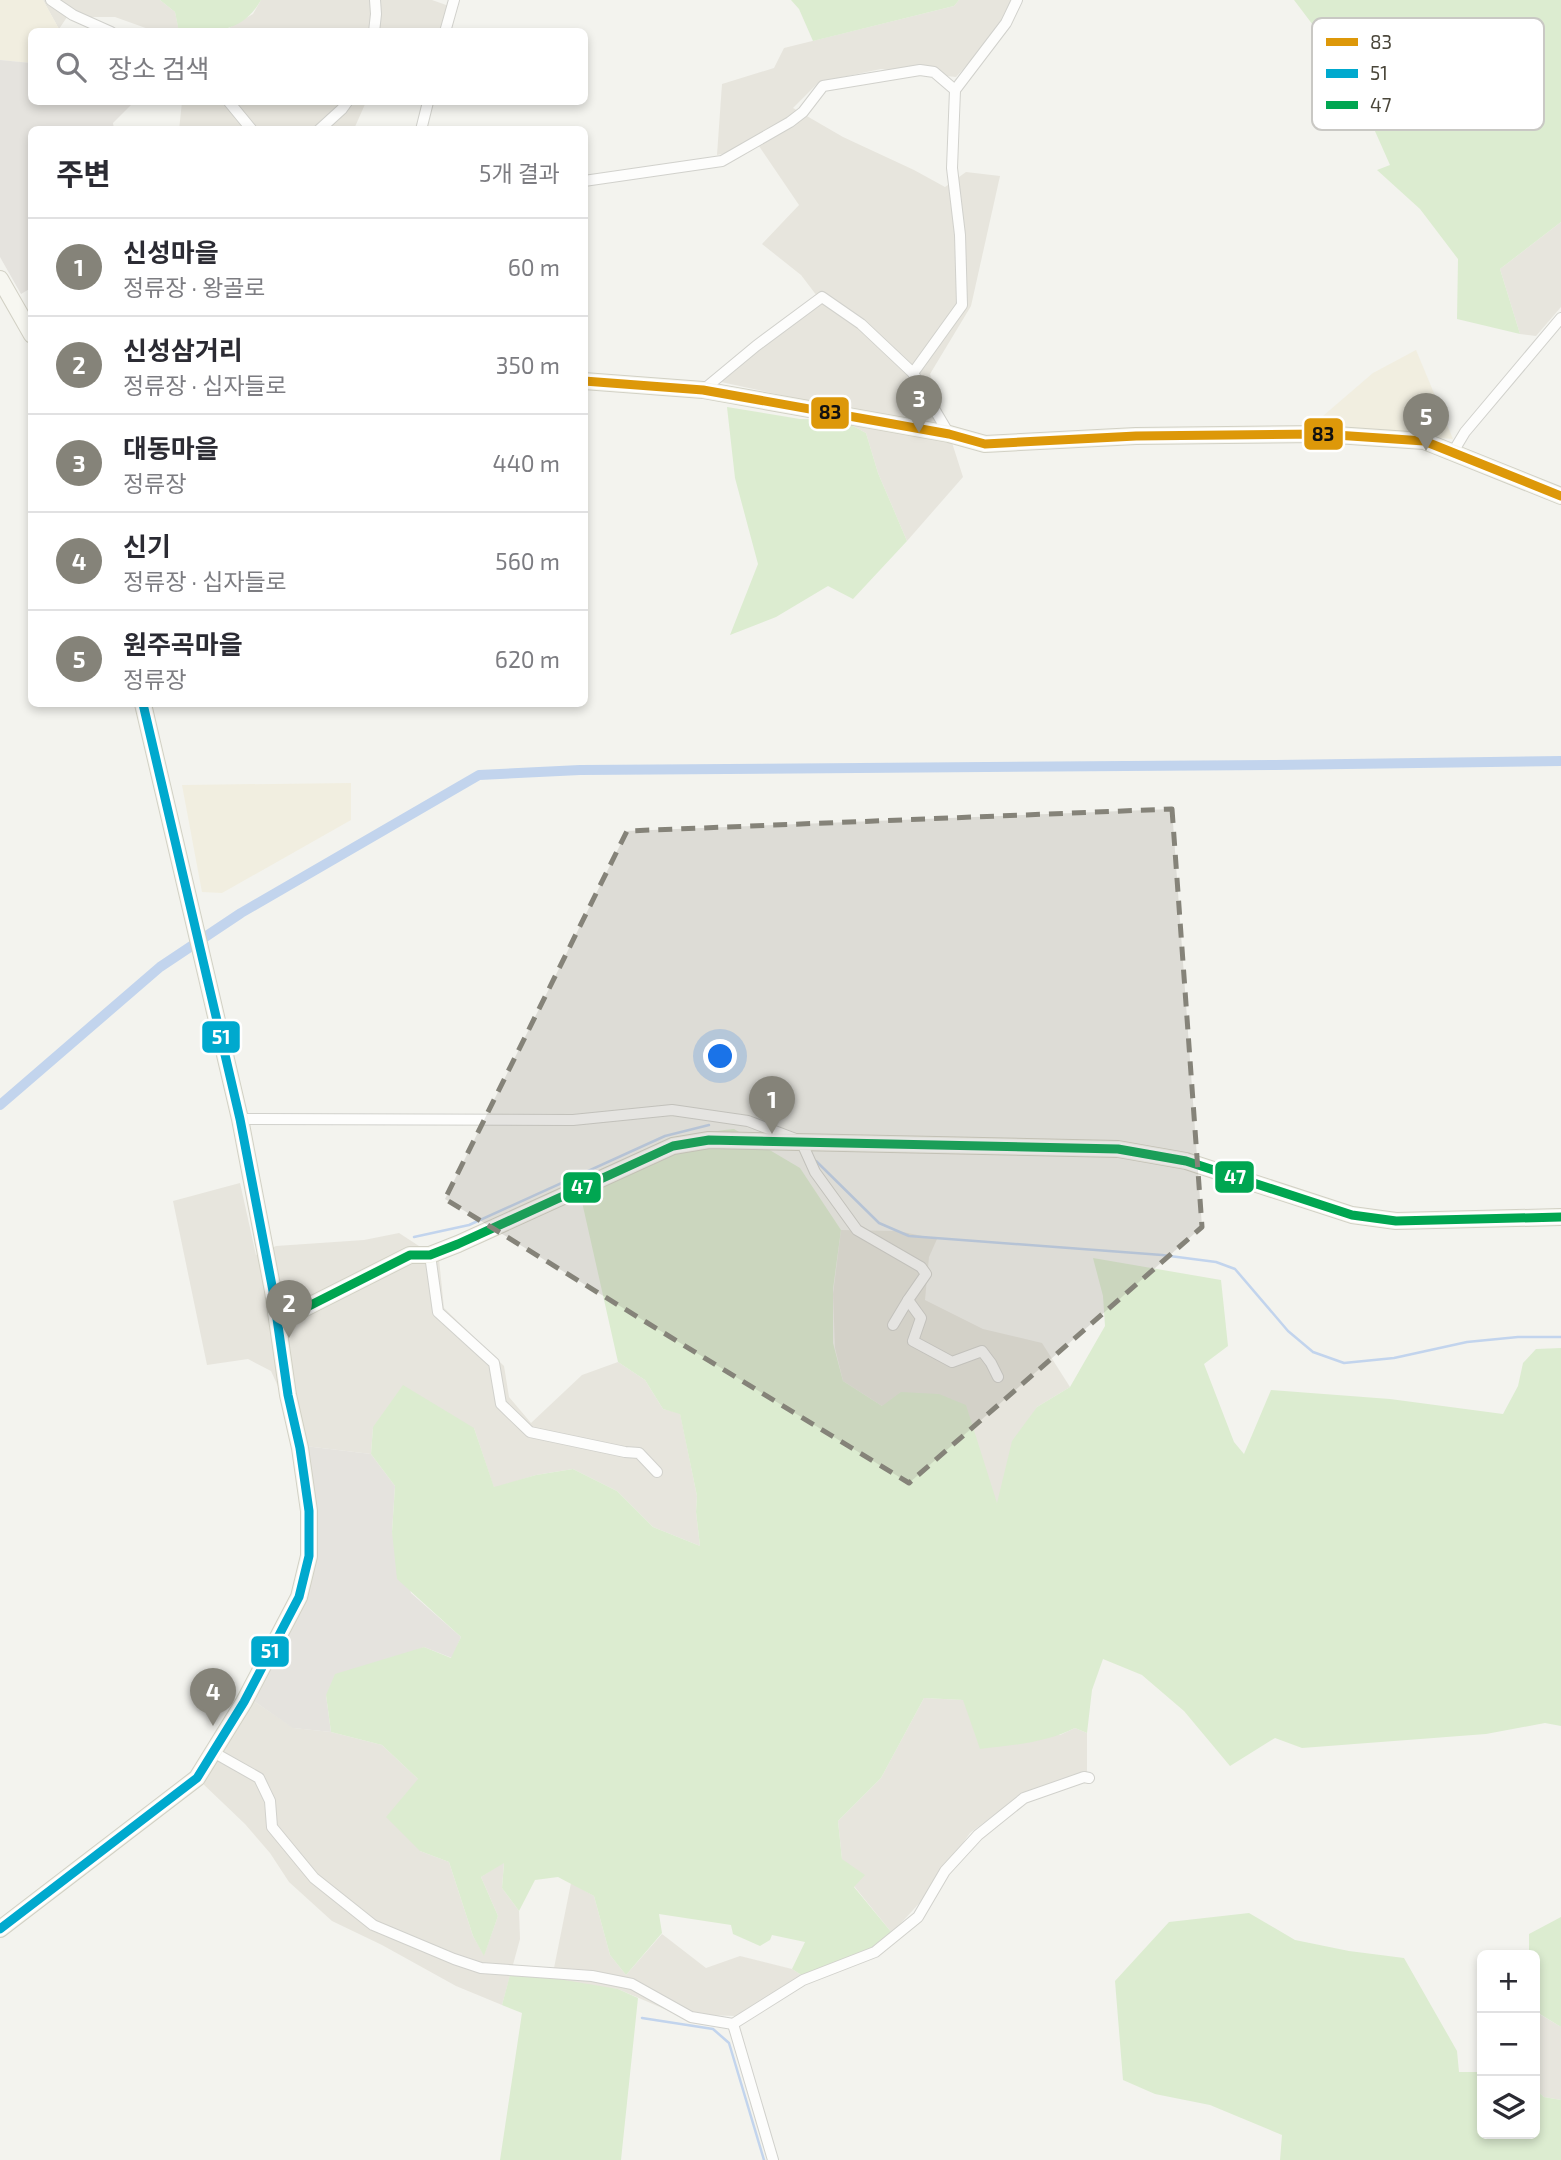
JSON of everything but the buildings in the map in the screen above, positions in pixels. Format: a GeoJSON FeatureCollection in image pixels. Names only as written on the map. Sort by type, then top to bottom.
{"type":"FeatureCollection","features":[{"type":"Feature","properties":{"kind":"street"},"geometry":{"type":"LineString","coordinates":[[51,0],[73,15],[102,28]]}},
{"type":"Feature","properties":{"kind":"street"},"geometry":{"type":"LineString","coordinates":[[374,28],[375,0]]}},
{"type":"Feature","properties":{"kind":"street"},"geometry":{"type":"LineString","coordinates":[[446,28],[454,0]]}},
{"type":"Feature","properties":{"kind":"street"},"geometry":{"type":"LineString","coordinates":[[913,373],[962,305],[960,235],[953,168],[955,90],[1006,23],[1017,0]]}},
{"type":"Feature","properties":{"kind":"street"},"geometry":{"type":"LineString","coordinates":[[588,180],[722,161],[790,122],[803,112],[823,86],[920,70],[934,72],[955,90]]}},
{"type":"Feature","properties":{"kind":"street"},"geometry":{"type":"LineString","coordinates":[[231,105],[249,126]]}},
{"type":"Feature","properties":{"kind":"street"},"geometry":{"type":"LineString","coordinates":[[324,126],[345,105]]}},
{"type":"Feature","properties":{"kind":"street"},"geometry":{"type":"LineString","coordinates":[[422,126],[427,105]]}},
{"type":"Feature","properties":{"kind":"street"},"geometry":{"type":"LineString","coordinates":[[0,279],[28,328]]}},
{"type":"Feature","properties":{"kind":"street"},"geometry":{"type":"LineString","coordinates":[[703,390],[822,297],[861,324],[913,373],[950,434]]}},
{"type":"Feature","properties":{"kind":"street"},"geometry":{"type":"LineString","coordinates":[[1453,452],[1465,432],[1561,318]]}},
{"type":"Feature","properties":{"kind":"street"},"geometry":{"type":"LineString","coordinates":[[588,381],[703,390],[950,434],[985,444],[1136,436],[1356,435],[1424,441],[1561,496]]}},
{"type":"Feature","properties":{"kind":"street"},"geometry":{"type":"LineString","coordinates":[[0,1929],[197,1778],[244,1702],[299,1597],[309,1556],[309,1511],[300,1448],[240,1119],[144,707]]}},
{"type":"Feature","properties":{"kind":"street"},"geometry":{"type":"LineString","coordinates":[[240,1119],[573,1120],[672,1110],[748,1121],[801,1141],[815,1172],[857,1230],[921,1267],[926,1275],[893,1325]]}},
{"type":"Feature","properties":{"kind":"street"},"geometry":{"type":"LineString","coordinates":[[277,1316],[301,1310],[410,1255],[430,1255],[673,1146],[709,1140],[1118,1149],[1186,1161],[1352,1215],[1396,1221],[1561,1217]]}},
{"type":"Feature","properties":{"kind":"street"},"geometry":{"type":"LineString","coordinates":[[430,1255],[438,1312],[494,1363],[501,1404],[530,1432],[639,1453],[657,1472]]}},
{"type":"Feature","properties":{"kind":"street"},"geometry":{"type":"LineString","coordinates":[[908,1300],[921,1318],[913,1341],[952,1362],[982,1351],[998,1377]]}},
{"type":"Feature","properties":{"kind":"street"},"geometry":{"type":"LineString","coordinates":[[214,1752],[259,1778],[270,1801],[272,1828],[314,1878],[373,1925],[481,1968],[592,1976],[632,1984],[691,2017],[733,2024],[803,1980],[875,1952],[918,1917],[945,1871],[978,1835],[1024,1798],[1084,1777],[1089,1778]]}},
{"type":"Feature","properties":{"kind":"street"},"geometry":{"type":"LineString","coordinates":[[733,2024],[773,2160]]}},
{"type":"Feature","properties":{"kind":"highlighted area"},"geometry":{"type":"Polygon","coordinates":[[[1172,809],[1202,1227],[909,1483],[445,1199],[627,831],[1172,809]]]}},
{"type":"Feature","properties":{"kind":"shaded area"},"geometry":{"type":"Polygon","coordinates":[[[0,0],[43,0],[58,28],[28,28],[28,63],[0,60],[0,0]]]}},
{"type":"Feature","properties":{"kind":"shaded area"},"geometry":{"type":"Polygon","coordinates":[[[43,0],[160,0],[175,12],[178,28],[146,28],[115,17],[67,17],[58,28],[43,0]]]}},
{"type":"Feature","properties":{"kind":"shaded area"},"geometry":{"type":"Polygon","coordinates":[[[261,0],[432,0],[449,6],[441,28],[229,28],[253,14],[261,0]]]}},
{"type":"Feature","properties":{"kind":"shaded area"},"geometry":{"type":"Polygon","coordinates":[[[959,0],[1015,0],[993,36],[956,77],[881,69],[819,82],[793,108],[843,137],[945,187],[966,172],[1000,176],[971,306],[930,374],[963,477],[907,541],[878,473],[866,433],[842,420],[832,406],[707,379],[817,296],[801,275],[762,244],[799,205],[759,146],[717,155],[722,84],[774,68],[784,48],[954,6],[959,0]]]}},
{"type":"Feature","properties":{"kind":"shaded area"},"geometry":{"type":"Polygon","coordinates":[[[0,60],[28,63],[28,105],[131,105],[113,123],[114,126],[28,126],[28,290],[21,294],[0,257],[0,60]]]}},
{"type":"Feature","properties":{"kind":"shaded area"},"geometry":{"type":"Polygon","coordinates":[[[182,105],[365,105],[355,126],[179,126],[182,105]]]}},
{"type":"Feature","properties":{"kind":"shaded area"},"geometry":{"type":"Polygon","coordinates":[[[1561,222],[1561,307],[1536,336],[1520,334],[1500,269],[1561,222]]]}},
{"type":"Feature","properties":{"kind":"shaded area"},"geometry":{"type":"Polygon","coordinates":[[[1416,350],[1453,439],[1309,428],[1373,373],[1416,350]]]}},
{"type":"Feature","properties":{"kind":"shaded area"},"geometry":{"type":"Polygon","coordinates":[[[351,783],[351,820],[222,893],[202,892],[182,785],[351,783]]]}},
{"type":"Feature","properties":{"kind":"shaded area"},"geometry":{"type":"Polygon","coordinates":[[[240,1183],[256,1255],[276,1246],[364,1240],[399,1233],[439,1259],[444,1308],[504,1366],[509,1397],[531,1423],[582,1375],[618,1362],[645,1380],[663,1409],[680,1413],[697,1496],[700,1546],[653,1527],[617,1491],[573,1469],[536,1475],[494,1488],[474,1428],[373,1427],[371,1454],[305,1446],[271,1371],[248,1359],[207,1365],[173,1201],[240,1183]]]}},
{"type":"Feature","properties":{"kind":"shaded area"},"geometry":{"type":"Polygon","coordinates":[[[841,1230],[898,1231],[937,1239],[929,1257],[925,1300],[983,1329],[1042,1343],[1070,1387],[1037,1407],[998,1504],[882,1406],[843,1381],[835,1348],[833,1294],[841,1230]]]}},
{"type":"Feature","properties":{"kind":"shaded area"},"geometry":{"type":"Polygon","coordinates":[[[305,1446],[371,1454],[395,1486],[392,1532],[411,1593],[461,1637],[452,1658],[424,1647],[326,1695],[331,1732],[293,1728],[252,1700],[316,1560],[317,1512],[305,1446]]]}},
{"type":"Feature","properties":{"kind":"shaded area"},"geometry":{"type":"Polygon","coordinates":[[[924,1698],[963,1700],[1060,1735],[1075,1728],[1087,1733],[1087,1772],[1011,1802],[970,1833],[924,1898],[892,1933],[854,1886],[842,1859],[838,1821],[881,1778],[924,1698]]]}},
{"type":"Feature","properties":{"kind":"shaded area"},"geometry":{"type":"Polygon","coordinates":[[[252,1700],[294,1728],[331,1732],[382,1745],[418,1779],[420,1851],[449,1862],[473,1936],[484,1955],[498,1916],[481,1877],[504,1862],[502,1888],[519,1911],[520,1939],[502,2005],[456,1986],[332,1921],[289,1882],[270,1853],[245,1824],[200,1781],[252,1700]]]}},
{"type":"Feature","properties":{"kind":"shaded area"},"geometry":{"type":"Polygon","coordinates":[[[571,1883],[594,1896],[610,1955],[626,1975],[662,1934],[706,1968],[740,1956],[792,1969],[803,1976],[735,2016],[676,2014],[618,1989],[551,1983],[571,1883]]]}},
{"type":"Feature","properties":{"kind":"shaded area"},"geometry":{"type":"Polygon","coordinates":[[[1540,2014],[1561,2027],[1561,2100],[1544,2097],[1540,2093],[1540,2014]]]}},
{"type":"Feature","properties":{"kind":"green space"},"geometry":{"type":"Polygon","coordinates":[[[160,0],[261,0],[245,19],[228,28],[178,28],[175,12],[160,0]]]}},
{"type":"Feature","properties":{"kind":"green space"},"geometry":{"type":"Polygon","coordinates":[[[791,0],[959,0],[954,6],[813,41],[799,9],[791,0]]]}},
{"type":"Feature","properties":{"kind":"green space"},"geometry":{"type":"Polygon","coordinates":[[[1294,0],[1561,0],[1561,222],[1500,269],[1520,334],[1457,319],[1458,259],[1420,209],[1377,170],[1390,165],[1375,130],[1544,130],[1544,18],[1312,18],[1312,24],[1294,0]]]}},
{"type":"Feature","properties":{"kind":"green space"},"geometry":{"type":"Polygon","coordinates":[[[727,407],[800,419],[842,420],[866,433],[878,473],[907,541],[853,599],[828,586],[776,617],[730,635],[758,564],[735,478],[727,407]]]}},
{"type":"Feature","properties":{"kind":"green space"},"geometry":{"type":"Polygon","coordinates":[[[734,1129],[800,1168],[841,1230],[833,1289],[833,1343],[843,1381],[882,1406],[901,1392],[939,1394],[966,1405],[997,1503],[1012,1441],[1037,1407],[1070,1387],[1105,1326],[1103,1296],[1093,1258],[1221,1280],[1228,1346],[1204,1364],[1234,1442],[1244,1454],[1271,1390],[1390,1399],[1503,1414],[1518,1386],[1523,1363],[1536,1349],[1561,1348],[1561,1726],[1545,1723],[1486,1734],[1302,1748],[1275,1738],[1230,1766],[1184,1711],[1142,1675],[1103,1659],[1092,1690],[1087,1733],[1075,1728],[1040,1740],[980,1749],[963,1700],[924,1698],[881,1778],[838,1821],[842,1859],[865,1875],[854,1887],[892,1933],[874,1948],[803,1976],[792,1969],[805,1942],[772,1935],[770,1940],[760,1946],[733,1934],[731,1925],[659,1914],[662,1933],[626,1975],[610,1955],[594,1896],[558,1877],[535,1880],[519,1911],[502,1888],[504,1863],[481,1877],[498,1916],[484,1956],[473,1936],[449,1862],[420,1851],[386,1817],[418,1779],[382,1745],[331,1732],[326,1695],[335,1674],[424,1647],[451,1658],[461,1637],[397,1579],[392,1532],[395,1486],[371,1454],[373,1427],[403,1385],[474,1428],[494,1487],[536,1475],[573,1469],[617,1491],[653,1527],[700,1546],[697,1496],[680,1414],[663,1409],[645,1380],[618,1362],[582,1202],[585,1178],[677,1141],[734,1129]]]}},
{"type":"Feature","properties":{"kind":"green space"},"geometry":{"type":"Polygon","coordinates":[[[1249,1913],[1295,1940],[1404,1958],[1457,2051],[1459,2072],[1477,2072],[1477,2139],[1540,2139],[1540,2093],[1544,2097],[1561,2100],[1561,2160],[1280,2160],[1282,2135],[1210,2105],[1155,2094],[1123,2080],[1115,1981],[1169,1922],[1249,1913]]]}},
{"type":"Feature","properties":{"kind":"green space"},"geometry":{"type":"Polygon","coordinates":[[[1561,1917],[1561,2027],[1540,2014],[1540,1950],[1529,1950],[1529,1934],[1561,1917]]]}},
{"type":"Feature","properties":{"kind":"green space"},"geometry":{"type":"Polygon","coordinates":[[[511,1971],[618,1989],[638,1998],[621,2160],[500,2160],[522,2013],[502,2005],[511,1971]]]}},
{"type":"Feature","properties":{"kind":"waterway"},"geometry":{"type":"LineString","coordinates":[[0,1105],[160,967],[241,913],[479,775],[580,770],[1561,761]]}},
{"type":"Feature","properties":{"kind":"waterway"},"geometry":{"type":"LineString","coordinates":[[414,1237],[469,1225],[665,1136],[709,1125]]}},
{"type":"Feature","properties":{"kind":"waterway"},"geometry":{"type":"LineString","coordinates":[[816,1161],[879,1223],[909,1236],[1162,1255],[1216,1262],[1235,1269],[1288,1331],[1313,1352],[1344,1363],[1394,1358],[1467,1342],[1518,1337],[1561,1337]]}},
{"type":"Feature","properties":{"kind":"waterway"},"geometry":{"type":"LineString","coordinates":[[642,2018],[713,2029],[729,2043],[764,2160]]}},
{"type":"Feature","properties":{"kind":"transit line","name":"83"},"geometry":{"type":"LineString","coordinates":[[588,381],[703,390],[949,434],[985,444],[1136,436],[1321,434],[1424,441],[1561,496]]}},
{"type":"Feature","properties":{"kind":"transit line","name":"51"},"geometry":{"type":"LineString","coordinates":[[0,1929],[197,1778],[244,1702],[299,1597],[309,1556],[309,1511],[300,1448],[288,1395],[273,1291],[240,1119],[144,707]]}},
{"type":"Feature","properties":{"kind":"transit line","name":"47"},"geometry":{"type":"LineString","coordinates":[[277,1316],[301,1310],[410,1255],[430,1255],[458,1244],[673,1146],[709,1140],[1118,1149],[1186,1161],[1352,1215],[1396,1221],[1561,1217]]}},
{"type":"Feature","properties":{"kind":"place","name":"대동마을"},"geometry":{"type":"Point","coordinates":[919,433]}},
{"type":"Feature","properties":{"kind":"place","name":"원주곡마을"},"geometry":{"type":"Point","coordinates":[1426,451]}},
{"type":"Feature","properties":{"kind":"place","name":"신성마을"},"geometry":{"type":"Point","coordinates":[772,1134]}},
{"type":"Feature","properties":{"kind":"place","name":"신성삼거리"},"geometry":{"type":"Point","coordinates":[289,1338]}},
{"type":"Feature","properties":{"kind":"place","name":"신기"},"geometry":{"type":"Point","coordinates":[213,1726]}}]}
